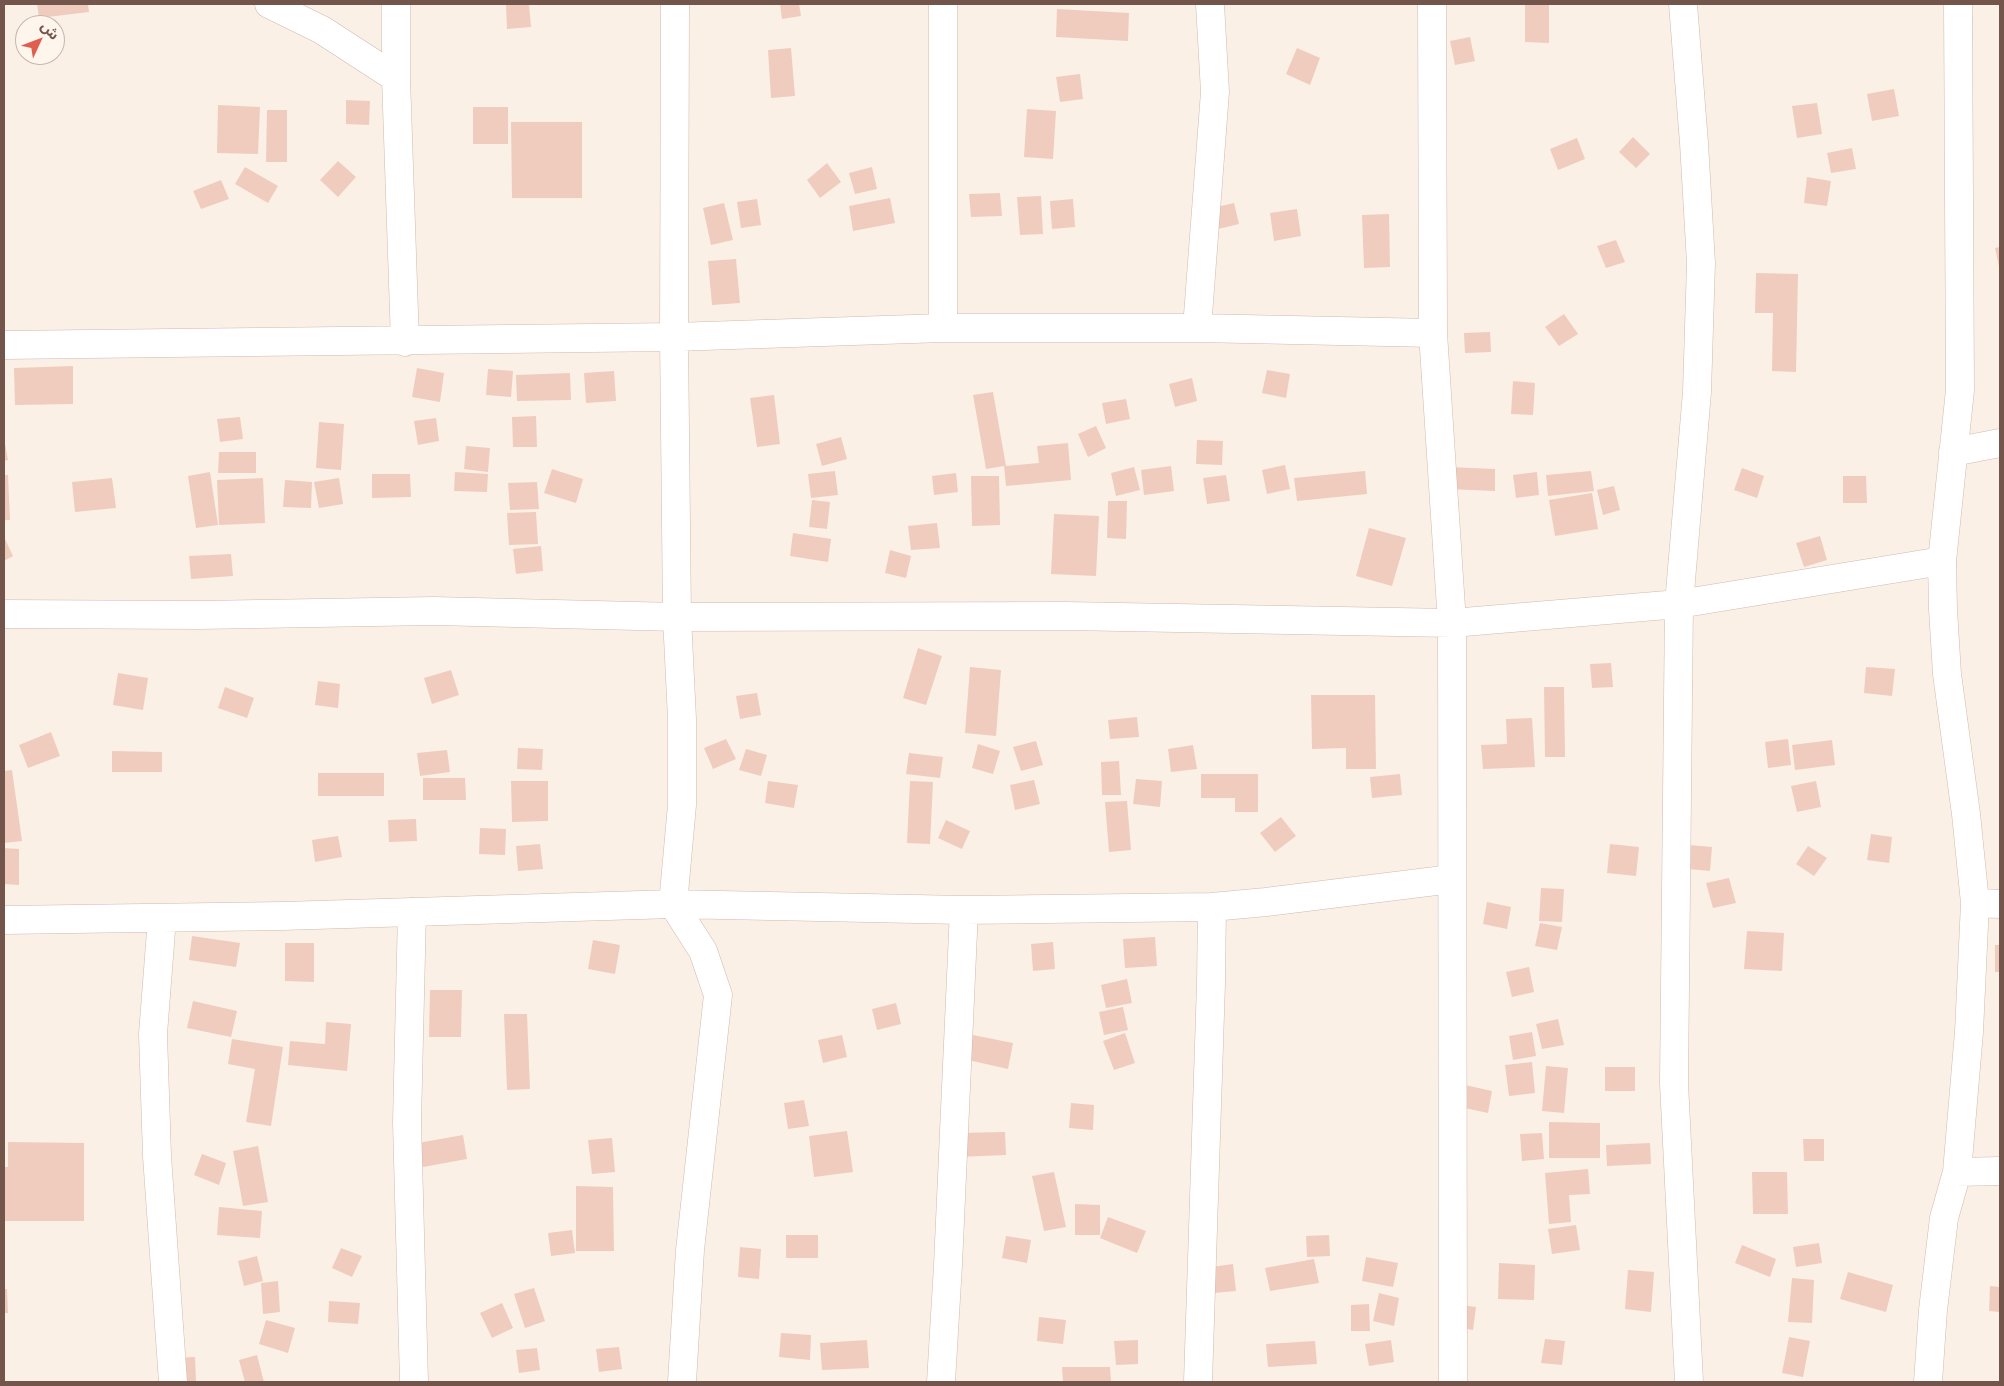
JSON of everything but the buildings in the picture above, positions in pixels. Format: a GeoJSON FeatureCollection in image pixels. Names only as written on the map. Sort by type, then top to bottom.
{"type":"FeatureCollection","features":[{"type":"Feature","properties":{"kind":"street"},"geometry":{"type":"LineString","coordinates":[[269,4],[322,30],[396,78]]}},
{"type":"Feature","properties":{"kind":"street"},"geometry":{"type":"LineString","coordinates":[[396,4],[396,78],[405,342]]}},
{"type":"Feature","properties":{"kind":"street"},"geometry":{"type":"LineString","coordinates":[[675,4],[674,337],[677,617],[682,719],[682,805],[673,904],[703,951],[718,995],[690,1250],[682,1382]]}},
{"type":"Feature","properties":{"kind":"street"},"geometry":{"type":"LineString","coordinates":[[943,4],[943,328]]}},
{"type":"Feature","properties":{"kind":"street"},"geometry":{"type":"LineString","coordinates":[[1197,328],[1215,92],[1210,4]]}},
{"type":"Feature","properties":{"kind":"street"},"geometry":{"type":"LineString","coordinates":[[1432,4],[1433,333],[1452,623],[1453,1382]]}},
{"type":"Feature","properties":{"kind":"street"},"geometry":{"type":"LineString","coordinates":[[1683,4],[1701,263],[1697,392],[1679,604],[1674,1083],[1689,1382]]}},
{"type":"Feature","properties":{"kind":"street"},"geometry":{"type":"LineString","coordinates":[[1928,1382],[1933,1310],[1944,1218],[1956,1172],[1969,1032],[1987,903],[1966,814],[1947,674],[1943,609],[1942,561],[1960,390],[1958,4]]}},
{"type":"Feature","properties":{"kind":"street"},"geometry":{"type":"LineString","coordinates":[[4,345],[405,342],[674,337],[943,328],[1197,328],[1433,333]]}},
{"type":"Feature","properties":{"kind":"street"},"geometry":{"type":"LineString","coordinates":[[1953,452],[2000,443]]}},
{"type":"Feature","properties":{"kind":"street"},"geometry":{"type":"LineString","coordinates":[[4,614],[200,615],[434,611],[677,617],[1066,616],[1452,623],[1679,604],[1942,561]]}},
{"type":"Feature","properties":{"kind":"street"},"geometry":{"type":"LineString","coordinates":[[4,920],[162,918],[673,904],[964,910],[1212,907],[1452,880]]}},
{"type":"Feature","properties":{"kind":"street"},"geometry":{"type":"LineString","coordinates":[[1198,1382],[1212,907]]}},
{"type":"Feature","properties":{"kind":"street"},"geometry":{"type":"LineString","coordinates":[[941,1382],[949,1255],[964,910]]}},
{"type":"Feature","properties":{"kind":"street"},"geometry":{"type":"LineString","coordinates":[[412,912],[407,1122],[414,1382]]}},
{"type":"Feature","properties":{"kind":"street"},"geometry":{"type":"LineString","coordinates":[[162,918],[153,1034],[157,1156],[172,1382]]}},
{"type":"Feature","properties":{"kind":"street"},"geometry":{"type":"LineString","coordinates":[[1956,1172],[2000,1170]]}}]}
